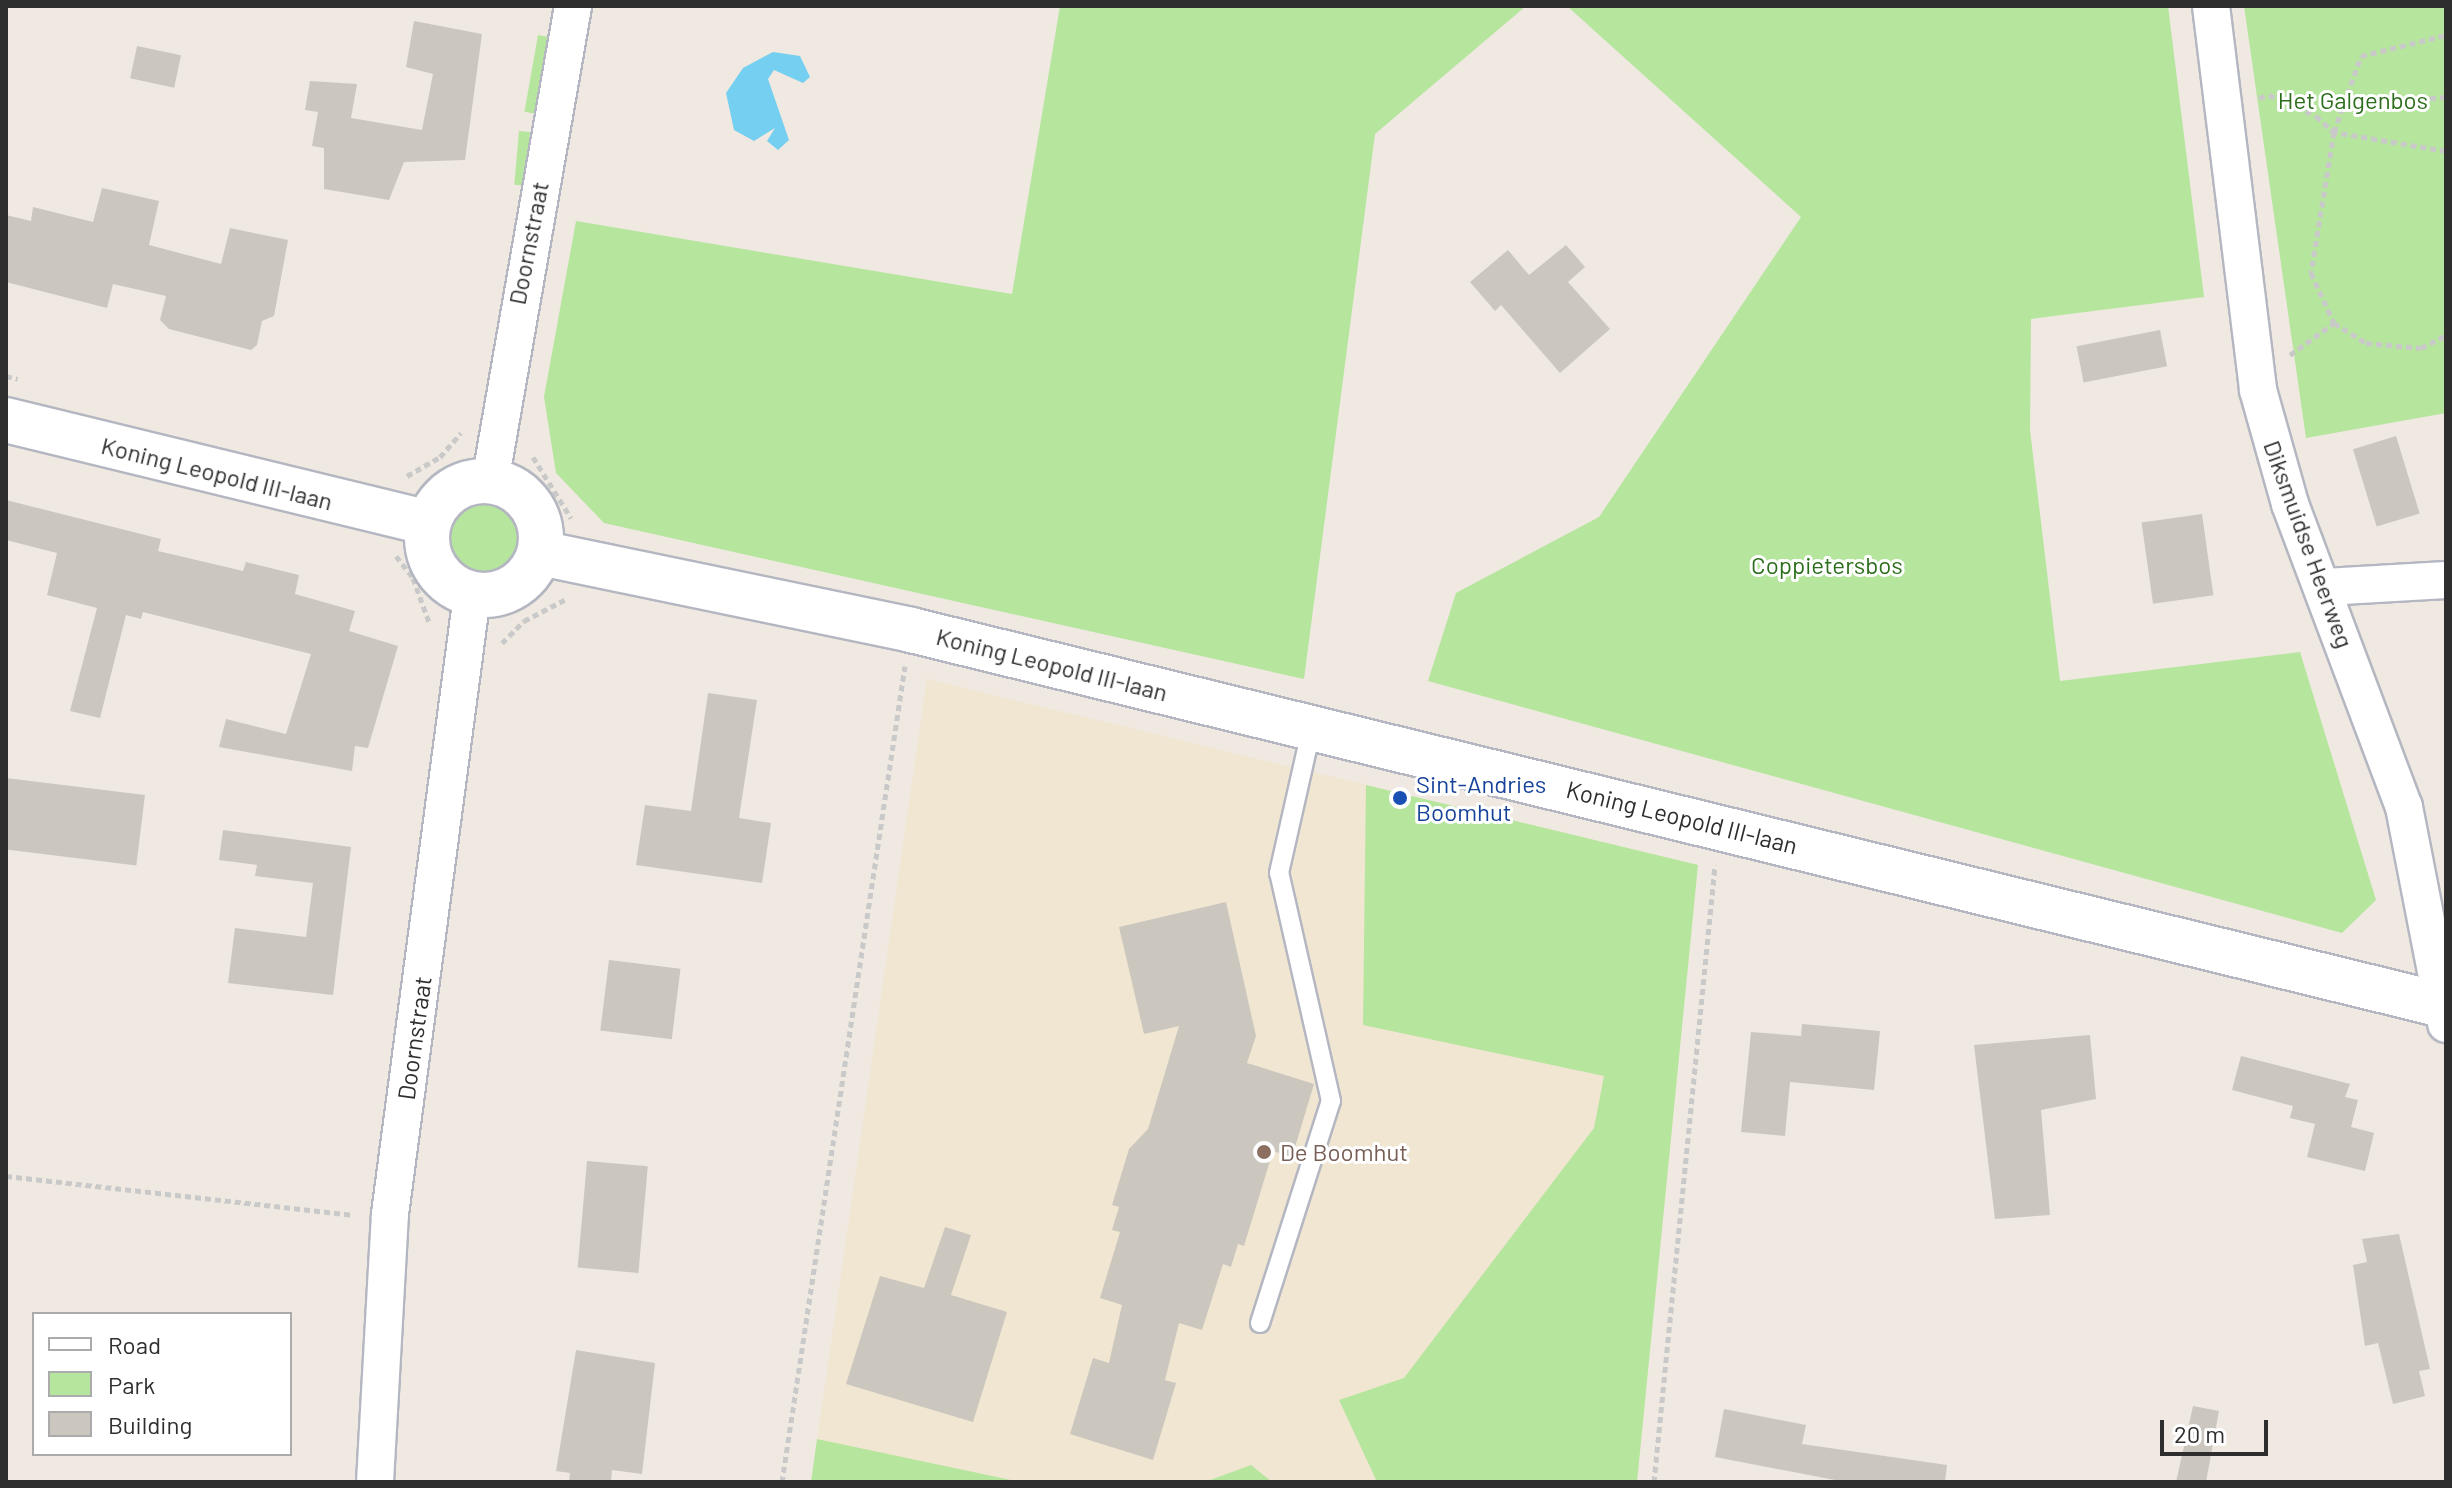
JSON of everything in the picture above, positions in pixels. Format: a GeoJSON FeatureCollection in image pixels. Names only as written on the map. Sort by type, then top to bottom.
{"type":"FeatureCollection","features":[{"type":"Feature","properties":{"kind":"street","name":"Doornstraat"},"geometry":{"type":"LineString","coordinates":[[490,482],[573,6]]}},
{"type":"Feature","properties":{"kind":"street","name":"Diksmuidse Heerweg"},"geometry":{"type":"LineString","coordinates":[[2211,6],[2258,386],[2290,504],[2325,587],[2404,807],[2445,1012]]}},
{"type":"Feature","properties":{"kind":"street","name":"Koning Leopold III-laan"},"geometry":{"type":"LineString","coordinates":[[6,420],[428,523]]}},
{"type":"Feature","properties":{"kind":"street"},"geometry":{"type":"LineString","coordinates":[[490,482],[531,505],[542,529],[540,553],[514,586],[472,595],[434,567],[428,523],[451,491],[490,482]]}},
{"type":"Feature","properties":{"kind":"street","name":"Koning Leopold III-laan"},"geometry":{"type":"LineString","coordinates":[[540,553],[911,630],[1719,826],[2445,1012]]}},
{"type":"Feature","properties":{"kind":"street"},"geometry":{"type":"LineString","coordinates":[[2325,587],[2446,580]]}},
{"type":"Feature","properties":{"kind":"street","name":"Doornstraat"},"geometry":{"type":"LineString","coordinates":[[375,1482],[390,1219],[472,595]]}},
{"type":"Feature","properties":{"kind":"lane"},"geometry":{"type":"LineString","coordinates":[[1260,1323],[1331,1101],[1279,873],[1312,727]]}},
{"type":"Feature","properties":{"kind":"path"},"geometry":{"type":"LineString","coordinates":[[2446,35],[2361,56],[2340,105],[2311,273],[2334,323],[2366,343],[2421,348],[2446,335]]}},
{"type":"Feature","properties":{"kind":"path"},"geometry":{"type":"LineString","coordinates":[[2222,103],[2269,95],[2334,132],[2446,151]]}},
{"type":"Feature","properties":{"kind":"path"},"geometry":{"type":"LineString","coordinates":[[2340,105],[2446,97]]}},
{"type":"Feature","properties":{"kind":"path"},"geometry":{"type":"LineString","coordinates":[[2258,386],[2334,323]]}},
{"type":"Feature","properties":{"kind":"path"},"geometry":{"type":"LineString","coordinates":[[530,438],[534,469],[574,522]]}},
{"type":"Feature","properties":{"kind":"path"},"geometry":{"type":"LineString","coordinates":[[782,1482],[911,630]]}},
{"type":"Feature","properties":{"kind":"path"},"geometry":{"type":"LineString","coordinates":[[1654,1482],[1719,826]]}},
{"type":"Feature","properties":{"kind":"path"},"geometry":{"type":"LineString","coordinates":[[6,1176],[390,1219]]}},
{"type":"Feature","properties":{"kind":"shaded area","name":"De Boomhut"},"geometry":{"type":"Polygon","coordinates":[[[927,679],[1698,865],[1637,1482],[811,1482],[927,679]]]}},
{"type":"Feature","properties":{"kind":"green space"},"geometry":{"type":"Polygon","coordinates":[[[1060,6],[1526,6],[1375,134],[1304,679],[604,523],[556,473],[544,397],[576,221],[1012,294],[1060,6]]]}},
{"type":"Feature","properties":{"kind":"green space","name":"Coppietersbos"},"geometry":{"type":"Polygon","coordinates":[[[1567,6],[2168,6],[2204,297],[2031,319],[2030,430],[2060,681],[2300,652],[2376,900],[2342,933],[1428,681],[1456,593],[1599,517],[1801,217],[1567,6]]]}},
{"type":"Feature","properties":{"kind":"green space","name":"Het Galgenbos"},"geometry":{"type":"Polygon","coordinates":[[[2244,6],[2446,6],[2446,413],[2306,438],[2244,6]]]}},
{"type":"Feature","properties":{"kind":"green space"},"geometry":{"type":"Polygon","coordinates":[[[538,35],[549,37],[535,114],[524,112],[538,35]]]}},
{"type":"Feature","properties":{"kind":"green space"},"geometry":{"type":"Polygon","coordinates":[[[519,131],[530,132],[525,186],[514,185],[519,131]]]}},
{"type":"Feature","properties":{"kind":"green space"},"geometry":{"type":"Polygon","coordinates":[[[485,503],[510,513],[520,538],[510,563],[485,573],[460,563],[450,538],[460,513],[485,503]]]}},
{"type":"Feature","properties":{"kind":"green space"},"geometry":{"type":"Polygon","coordinates":[[[1366,785],[1698,865],[1637,1482],[1377,1482],[1339,1400],[1404,1378],[1594,1128],[1604,1076],[1363,1025],[1366,785]]]}},
{"type":"Feature","properties":{"kind":"green space"},"geometry":{"type":"Polygon","coordinates":[[[817,1439],[1020,1482],[811,1482],[817,1439]]]}},
{"type":"Feature","properties":{"kind":"green space"},"geometry":{"type":"Polygon","coordinates":[[[1251,1465],[1272,1482],[1205,1482],[1251,1465]]]}},
{"type":"Feature","properties":{"kind":"water"},"geometry":{"type":"Polygon","coordinates":[[[773,52],[800,56],[810,77],[803,83],[774,70],[768,79],[789,140],[778,150],[767,141],[775,128],[754,141],[734,130],[726,93],[743,68],[773,52]]]}},
{"type":"Feature","properties":{"kind":"building"},"geometry":{"type":"Polygon","coordinates":[[[414,21],[482,34],[465,160],[404,162],[389,200],[324,189],[324,148],[312,146],[318,112],[305,110],[310,81],[357,84],[351,118],[422,130],[433,74],[406,67],[414,21]]]}},
{"type":"Feature","properties":{"kind":"building"},"geometry":{"type":"Polygon","coordinates":[[[137,46],[181,55],[174,88],[130,78],[137,46]]]}},
{"type":"Feature","properties":{"kind":"building"},"geometry":{"type":"Polygon","coordinates":[[[102,188],[159,201],[149,245],[221,264],[230,228],[288,240],[274,316],[262,321],[257,345],[251,350],[169,329],[160,320],[166,296],[113,284],[107,308],[6,282],[6,215],[31,221],[33,207],[93,222],[102,188]]]}},
{"type":"Feature","properties":{"kind":"building"},"geometry":{"type":"Polygon","coordinates":[[[1566,245],[1585,267],[1568,282],[1610,329],[1560,373],[1501,305],[1495,311],[1470,282],[1508,250],[1529,275],[1566,245]]]}},
{"type":"Feature","properties":{"kind":"building"},"geometry":{"type":"Polygon","coordinates":[[[2160,330],[2167,366],[2084,383],[2077,346],[2160,330]]]}},
{"type":"Feature","properties":{"kind":"building"},"geometry":{"type":"Polygon","coordinates":[[[2396,436],[2420,513],[2377,527],[2353,449],[2396,436]]]}},
{"type":"Feature","properties":{"kind":"building"},"geometry":{"type":"Polygon","coordinates":[[[6,500],[161,539],[158,551],[243,571],[246,562],[299,575],[295,594],[355,611],[349,631],[398,646],[368,748],[355,746],[352,771],[219,747],[226,719],[286,734],[311,654],[143,612],[141,619],[126,615],[100,718],[70,711],[97,608],[47,595],[57,553],[6,540],[6,500]]]}},
{"type":"Feature","properties":{"kind":"building"},"geometry":{"type":"Polygon","coordinates":[[[2202,514],[2213,595],[2153,604],[2142,522],[2202,514]]]}},
{"type":"Feature","properties":{"kind":"building"},"geometry":{"type":"Polygon","coordinates":[[[708,693],[757,700],[739,818],[771,823],[762,883],[636,865],[645,805],[691,811],[708,693]]]}},
{"type":"Feature","properties":{"kind":"building"},"geometry":{"type":"Polygon","coordinates":[[[6,778],[145,795],[136,866],[6,850],[6,778]]]}},
{"type":"Feature","properties":{"kind":"building"},"geometry":{"type":"Polygon","coordinates":[[[223,830],[351,847],[333,995],[228,983],[235,928],[306,937],[313,883],[255,876],[257,865],[219,860],[223,830]]]}},
{"type":"Feature","properties":{"kind":"building"},"geometry":{"type":"Polygon","coordinates":[[[1226,902],[1256,1036],[1247,1063],[1314,1084],[1292,1157],[1273,1151],[1244,1246],[1238,1244],[1231,1267],[1223,1264],[1202,1330],[1179,1323],[1165,1380],[1176,1383],[1153,1460],[1070,1434],[1093,1358],[1109,1363],[1122,1305],[1100,1298],[1120,1232],[1112,1230],[1119,1207],[1112,1205],[1129,1149],[1148,1129],[1179,1026],[1144,1034],[1119,927],[1226,902]]]}},
{"type":"Feature","properties":{"kind":"building"},"geometry":{"type":"Polygon","coordinates":[[[609,960],[680,969],[672,1039],[600,1030],[609,960]]]}},
{"type":"Feature","properties":{"kind":"building"},"geometry":{"type":"Polygon","coordinates":[[[1802,1024],[1880,1031],[1874,1090],[1790,1082],[1785,1136],[1741,1132],[1751,1032],[1801,1036],[1802,1024]]]}},
{"type":"Feature","properties":{"kind":"building"},"geometry":{"type":"Polygon","coordinates":[[[2090,1035],[2096,1099],[2041,1110],[2050,1215],[1995,1219],[1974,1045],[2090,1035]]]}},
{"type":"Feature","properties":{"kind":"building"},"geometry":{"type":"Polygon","coordinates":[[[2241,1056],[2350,1084],[2345,1097],[2358,1100],[2351,1127],[2374,1133],[2365,1171],[2307,1157],[2315,1124],[2290,1118],[2293,1106],[2232,1090],[2241,1056]]]}},
{"type":"Feature","properties":{"kind":"building"},"geometry":{"type":"Polygon","coordinates":[[[587,1161],[648,1166],[638,1273],[578,1268],[587,1161]]]}},
{"type":"Feature","properties":{"kind":"building"},"geometry":{"type":"Polygon","coordinates":[[[945,1227],[971,1235],[951,1295],[1007,1312],[973,1422],[846,1384],[880,1276],[924,1288],[945,1227]]]}},
{"type":"Feature","properties":{"kind":"building"},"geometry":{"type":"Polygon","coordinates":[[[2399,1234],[2430,1369],[2419,1371],[2425,1396],[2393,1404],[2378,1343],[2365,1346],[2353,1265],[2367,1262],[2362,1239],[2399,1234]]]}},
{"type":"Feature","properties":{"kind":"building"},"geometry":{"type":"Polygon","coordinates":[[[576,1350],[655,1363],[642,1474],[612,1470],[611,1482],[569,1482],[570,1473],[556,1471],[576,1350]]]}},
{"type":"Feature","properties":{"kind":"building"},"geometry":{"type":"Polygon","coordinates":[[[2193,1406],[2219,1411],[2206,1482],[2176,1482],[2193,1406]]]}},
{"type":"Feature","properties":{"kind":"building"},"geometry":{"type":"Polygon","coordinates":[[[1724,1409],[1806,1425],[1802,1444],[1947,1465],[1945,1482],[1845,1482],[1715,1457],[1724,1409]]]}},
{"type":"Feature","properties":{"kind":"place","name":"Sint-Andries Boomhut"},"geometry":{"type":"Point","coordinates":[1400,798]}},
{"type":"Feature","properties":{"kind":"place","name":"De Boomhut"},"geometry":{"type":"Point","coordinates":[1264,1152]}}]}
